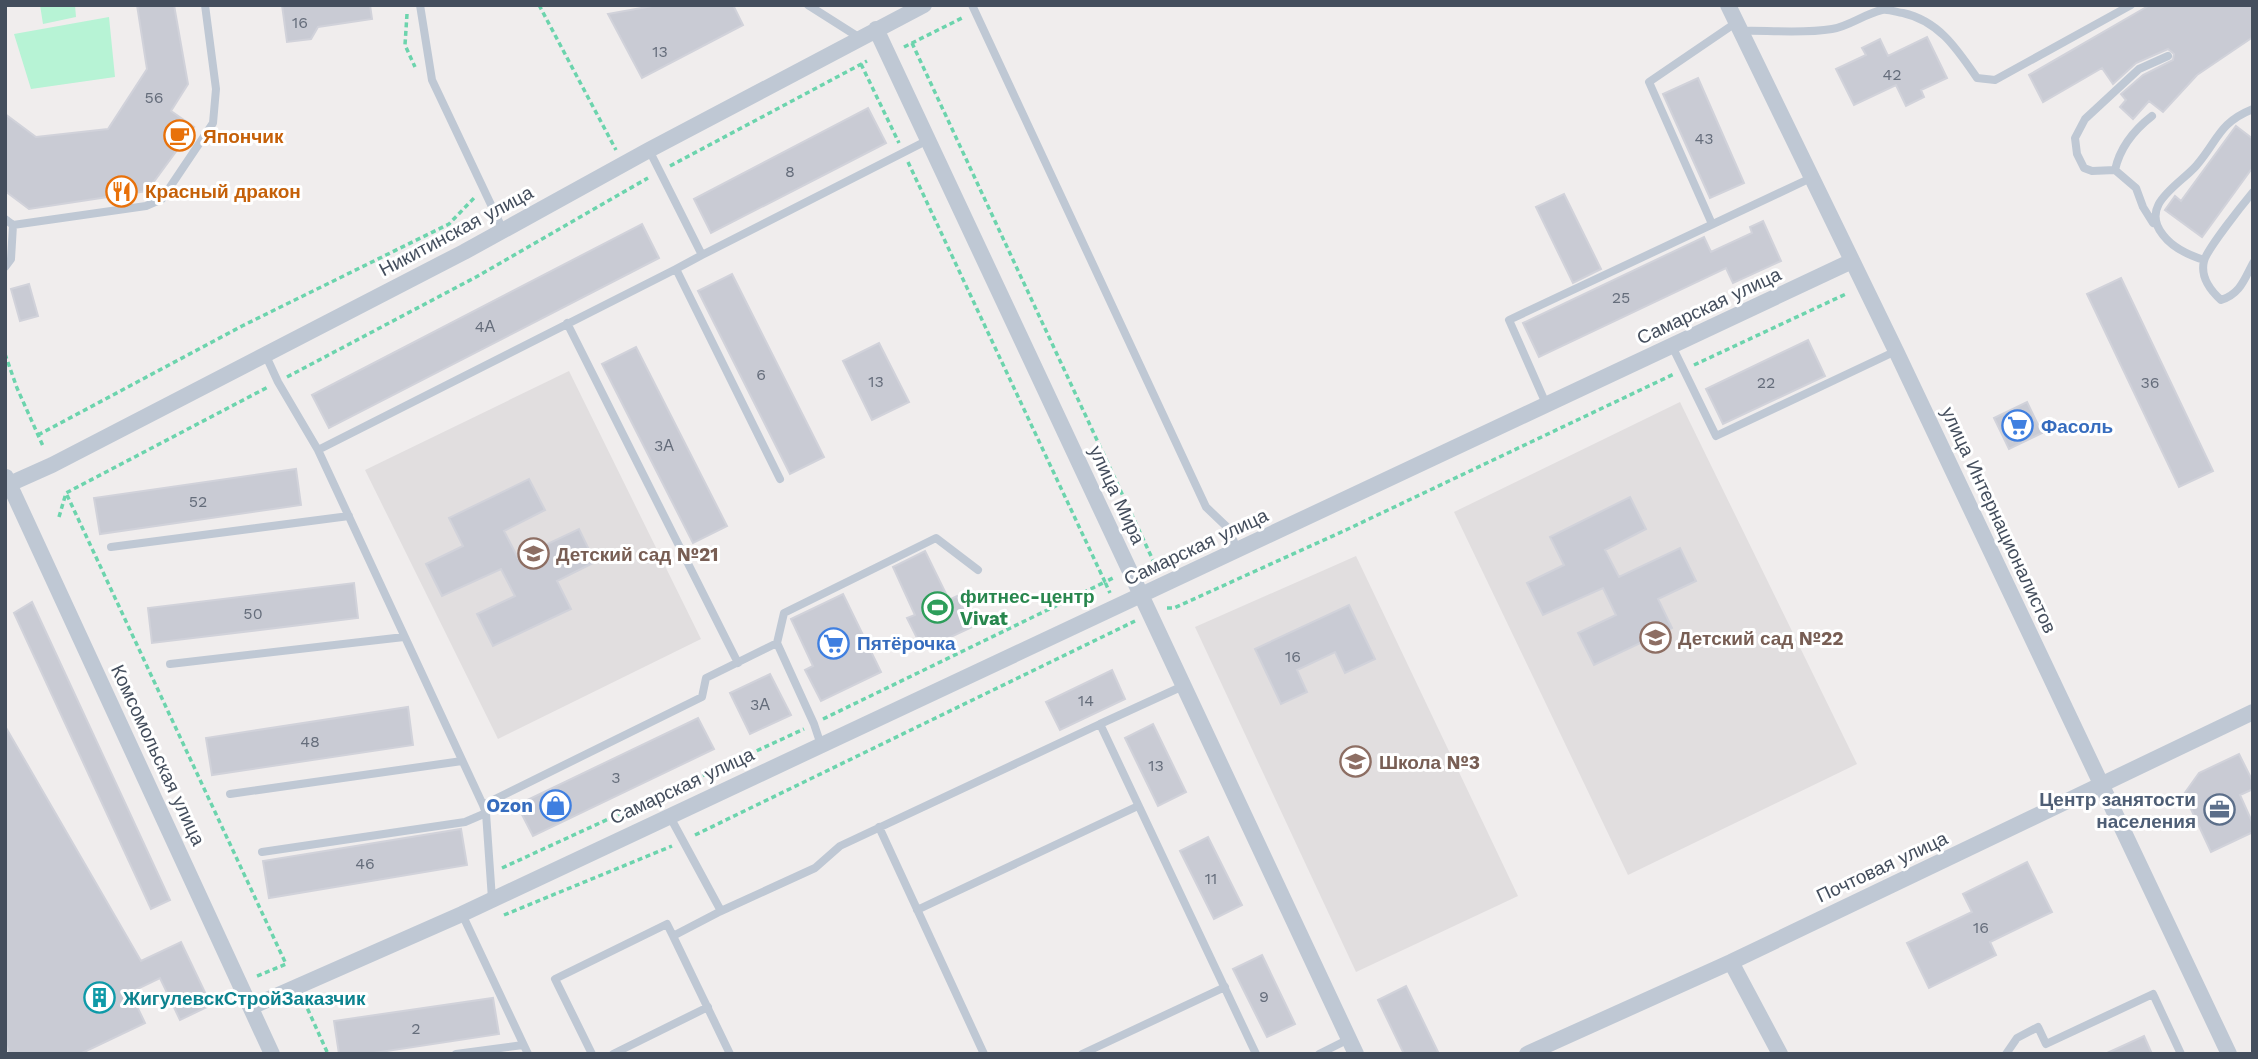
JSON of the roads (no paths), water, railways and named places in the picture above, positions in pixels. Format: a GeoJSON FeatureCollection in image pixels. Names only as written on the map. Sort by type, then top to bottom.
{"type":"FeatureCollection","features":[{"type":"Feature","properties":{"kind":"street","name":"Никитинская улица"},"geometry":{"type":"LineString","coordinates":[[7,482],[52,465],[266,356],[924,5]]}},
{"type":"Feature","properties":{"kind":"street","name":"улица Интернационалистов"},"geometry":{"type":"LineString","coordinates":[[1728,5],[1813,177],[2229,1054]]}},
{"type":"Feature","properties":{"kind":"street","name":"улица Мира"},"geometry":{"type":"LineString","coordinates":[[876,29],[930,139],[1352,1046]]}},
{"type":"Feature","properties":{"kind":"street","name":"Самарская улица"},"geometry":{"type":"LineString","coordinates":[[251,1007],[462,914],[1852,261]]}},
{"type":"Feature","properties":{"kind":"street","name":"Комсомольская улица"},"geometry":{"type":"LineString","coordinates":[[7,482],[272,1054]]}},
{"type":"Feature","properties":{"kind":"street","name":"Почтовая улица"},"geometry":{"type":"LineString","coordinates":[[1527,1054],[1731,962],[2253,712]]}},
{"type":"Feature","properties":{"kind":"street"},"geometry":{"type":"LineString","coordinates":[[1731,962],[1780,1054]]}},
{"type":"Feature","properties":{"kind":"lane"},"geometry":{"type":"LineString","coordinates":[[5,219],[13,225],[146,206],[162,199],[213,123],[216,89],[205,5]]}},
{"type":"Feature","properties":{"kind":"lane"},"geometry":{"type":"LineString","coordinates":[[421,5],[432,80],[503,230]]}},
{"type":"Feature","properties":{"kind":"lane"},"geometry":{"type":"LineString","coordinates":[[808,5],[860,38]]}},
{"type":"Feature","properties":{"kind":"lane"},"geometry":{"type":"LineString","coordinates":[[1712,224],[1649,82],[1739,27],[1815,32],[1837,28],[1885,9],[1917,16],[1932,25],[1950,39],[1977,78],[1995,80],[2131,5]]}},
{"type":"Feature","properties":{"kind":"lane"},"geometry":{"type":"LineString","coordinates":[[973,8],[1206,507],[1228,528],[1238,551]]}},
{"type":"Feature","properties":{"kind":"lane"},"geometry":{"type":"LineString","coordinates":[[2168,56],[2138,69],[2085,119],[2075,138],[2077,154],[2084,169],[2115,170],[2136,188],[2143,207],[2168,241],[2187,255],[2204,260]]}},
{"type":"Feature","properties":{"kind":"lane"},"geometry":{"type":"LineString","coordinates":[[2155,225],[2154,213],[2168,191],[2196,166],[2225,124],[2239,114],[2253,109]]}},
{"type":"Feature","properties":{"kind":"lane"},"geometry":{"type":"LineString","coordinates":[[2115,170],[2118,156],[2130,136],[2152,116]]}},
{"type":"Feature","properties":{"kind":"lane"},"geometry":{"type":"LineString","coordinates":[[318,450],[930,139]]}},
{"type":"Feature","properties":{"kind":"lane"},"geometry":{"type":"LineString","coordinates":[[649,150],[702,255]]}},
{"type":"Feature","properties":{"kind":"lane"},"geometry":{"type":"LineString","coordinates":[[1547,406],[1509,320],[1813,177]]}},
{"type":"Feature","properties":{"kind":"lane"},"geometry":{"type":"LineString","coordinates":[[2253,192],[2204,260],[2204,278],[2221,300],[2231,297],[2242,286],[2253,263]]}},
{"type":"Feature","properties":{"kind":"lane"},"geometry":{"type":"LineString","coordinates":[[5,267],[11,259],[13,225]]}},
{"type":"Feature","properties":{"kind":"lane"},"geometry":{"type":"LineString","coordinates":[[676,269],[780,479]]}},
{"type":"Feature","properties":{"kind":"lane"},"geometry":{"type":"LineString","coordinates":[[567,323],[738,663]]}},
{"type":"Feature","properties":{"kind":"lane"},"geometry":{"type":"LineString","coordinates":[[1672,346],[1717,436],[1896,351]]}},
{"type":"Feature","properties":{"kind":"lane"},"geometry":{"type":"LineString","coordinates":[[266,356],[318,450],[484,809],[492,899]]}},
{"type":"Feature","properties":{"kind":"lane"},"geometry":{"type":"LineString","coordinates":[[111,547],[349,516]]}},
{"type":"Feature","properties":{"kind":"lane"},"geometry":{"type":"LineString","coordinates":[[821,745],[777,643],[784,613],[936,538],[978,570]]}},
{"type":"Feature","properties":{"kind":"lane"},"geometry":{"type":"LineString","coordinates":[[170,664],[404,636]]}},
{"type":"Feature","properties":{"kind":"lane"},"geometry":{"type":"LineString","coordinates":[[262,852],[465,822],[484,809],[702,697],[706,678],[777,643]]}},
{"type":"Feature","properties":{"kind":"lane"},"geometry":{"type":"LineString","coordinates":[[673,936],[815,868],[840,846],[1183,686]]}},
{"type":"Feature","properties":{"kind":"lane"},"geometry":{"type":"LineString","coordinates":[[1100,724],[1256,1054]]}},
{"type":"Feature","properties":{"kind":"lane"},"geometry":{"type":"LineString","coordinates":[[230,794],[462,761]]}},
{"type":"Feature","properties":{"kind":"lane"},"geometry":{"type":"LineString","coordinates":[[917,910],[1138,806]]}},
{"type":"Feature","properties":{"kind":"lane"},"geometry":{"type":"LineString","coordinates":[[669,815],[721,911]]}},
{"type":"Feature","properties":{"kind":"lane"},"geometry":{"type":"LineString","coordinates":[[879,827],[984,1054]]}},
{"type":"Feature","properties":{"kind":"lane"},"geometry":{"type":"LineString","coordinates":[[462,914],[528,1054]]}},
{"type":"Feature","properties":{"kind":"lane"},"geometry":{"type":"LineString","coordinates":[[592,1054],[555,979],[667,924],[730,1054]]}},
{"type":"Feature","properties":{"kind":"lane"},"geometry":{"type":"LineString","coordinates":[[1082,1054],[1225,987]]}},
{"type":"Feature","properties":{"kind":"lane"},"geometry":{"type":"LineString","coordinates":[[2006,1054],[2017,1038],[2038,1027],[2046,1044],[2152,994],[2181,1054]]}},
{"type":"Feature","properties":{"kind":"lane"},"geometry":{"type":"LineString","coordinates":[[613,1054],[708,1007]]}},
{"type":"Feature","properties":{"kind":"lane"},"geometry":{"type":"LineString","coordinates":[[456,1054],[523,1045]]}},
{"type":"Feature","properties":{"kind":"lane"},"geometry":{"type":"LineString","coordinates":[[1319,1054],[1352,1046]]}},
{"type":"Feature","properties":{"kind":"place","name":"Япончик"},"geometry":{"type":"Point","coordinates":[180,136]}},
{"type":"Feature","properties":{"kind":"place","name":"Красный дракон"},"geometry":{"type":"Point","coordinates":[122,191]}},
{"type":"Feature","properties":{"kind":"place","name":"Фасоль"},"geometry":{"type":"Point","coordinates":[2018,426]}},
{"type":"Feature","properties":{"kind":"place","name":"Детский сад №21"},"geometry":{"type":"Point","coordinates":[533,554]}},
{"type":"Feature","properties":{"kind":"place","name":"фитнес-центр Vivat"},"geometry":{"type":"Point","coordinates":[937,607]}},
{"type":"Feature","properties":{"kind":"place","name":"Детский сад №22"},"geometry":{"type":"Point","coordinates":[1655,638]}},
{"type":"Feature","properties":{"kind":"place","name":"Пятёрочка"},"geometry":{"type":"Point","coordinates":[834,643]}},
{"type":"Feature","properties":{"kind":"place","name":"Школа №3"},"geometry":{"type":"Point","coordinates":[1356,762]}},
{"type":"Feature","properties":{"kind":"place","name":"Ozon"},"geometry":{"type":"Point","coordinates":[556,805]}},
{"type":"Feature","properties":{"kind":"place","name":"Центр занятости населения"},"geometry":{"type":"Point","coordinates":[2219,810]}},
{"type":"Feature","properties":{"kind":"place","name":"ЖигулевскСтройЗаказчик"},"geometry":{"type":"Point","coordinates":[100,998]}}]}
